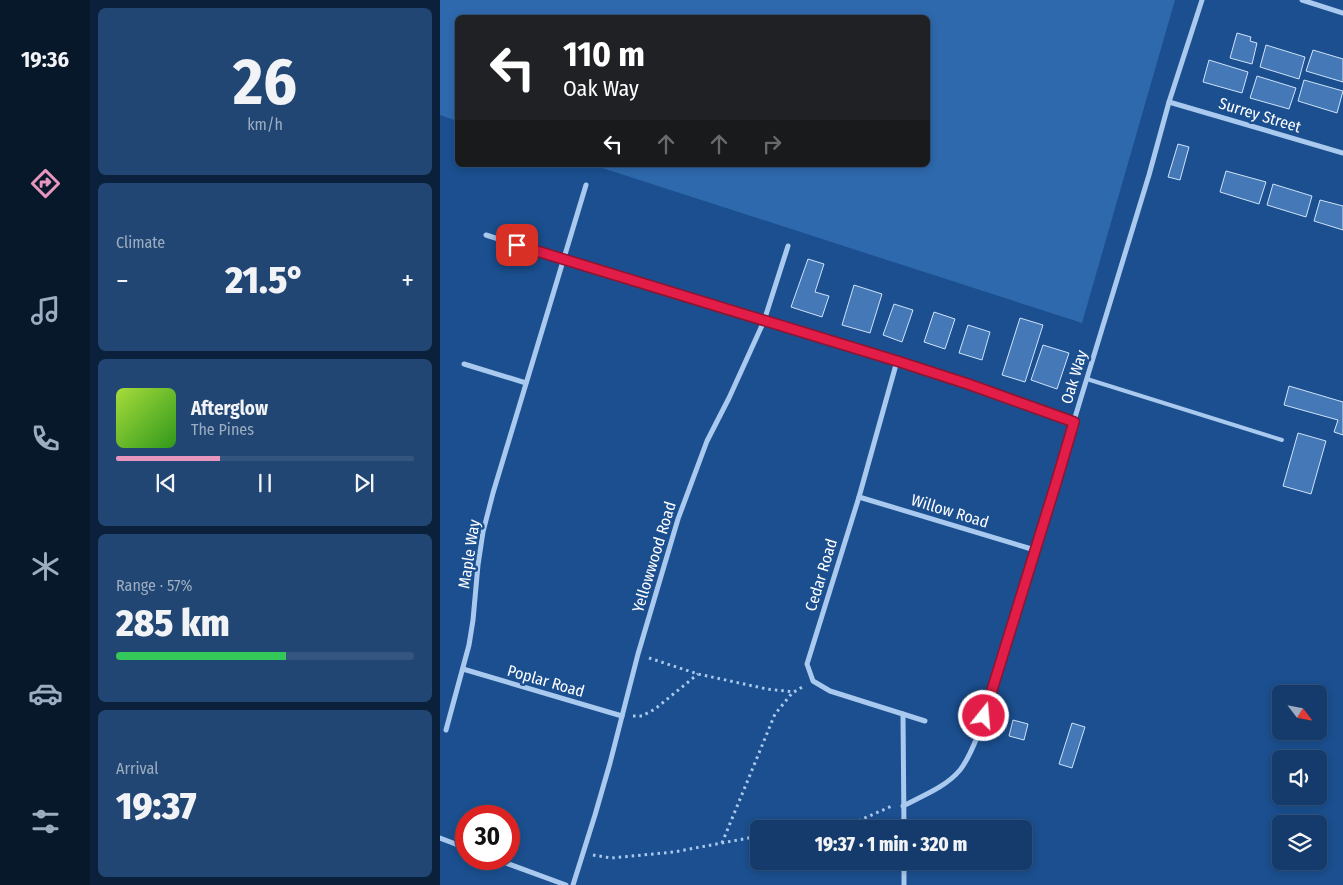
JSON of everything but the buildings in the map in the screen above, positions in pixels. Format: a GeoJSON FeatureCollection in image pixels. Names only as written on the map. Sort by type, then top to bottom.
{"type":"FeatureCollection","features":[{"type":"Feature","properties":{"kind":"street","name":"Oak Way"},"geometry":{"type":"LineString","coordinates":[[486,235],[897,361],[1074,422],[1149,175],[1169,102],[1202,0]]}},
{"type":"Feature","properties":{"kind":"street"},"geometry":{"type":"LineString","coordinates":[[1302,0],[1343,13]]}},
{"type":"Feature","properties":{"kind":"street","name":"Surrey Street"},"geometry":{"type":"LineString","coordinates":[[1169,102],[1343,153]]}},
{"type":"Feature","properties":{"kind":"street","name":"Maple Way"},"geometry":{"type":"LineString","coordinates":[[446,730],[469,645],[483,532],[493,492],[586,184]]}},
{"type":"Feature","properties":{"kind":"street","name":"Yellowwood Road"},"geometry":{"type":"LineString","coordinates":[[573,885],[610,763],[638,654],[678,519],[707,441],[764,321],[788,246]]}},
{"type":"Feature","properties":{"kind":"street","name":"Cedar Road"},"geometry":{"type":"LineString","coordinates":[[813,681],[807,664],[859,497],[897,361]]}},
{"type":"Feature","properties":{"kind":"street"},"geometry":{"type":"LineString","coordinates":[[464,364],[526,383]]}},
{"type":"Feature","properties":{"kind":"street"},"geometry":{"type":"LineString","coordinates":[[903,806],[947,782],[960,770],[978,735],[1074,422]]}},
{"type":"Feature","properties":{"kind":"street","name":"Willow Road"},"geometry":{"type":"LineString","coordinates":[[859,497],[1034,550]]}},
{"type":"Feature","properties":{"kind":"street","name":"Poplar Road"},"geometry":{"type":"LineString","coordinates":[[463,669],[622,716]]}},
{"type":"Feature","properties":{"kind":"street"},"geometry":{"type":"LineString","coordinates":[[813,681],[830,691],[925,721]]}},
{"type":"Feature","properties":{"kind":"street"},"geometry":{"type":"LineString","coordinates":[[903,714],[904,820]]}},
{"type":"Feature","properties":{"kind":"street"},"geometry":{"type":"LineString","coordinates":[[440,838],[455,844]]}},
{"type":"Feature","properties":{"kind":"street"},"geometry":{"type":"LineString","coordinates":[[520,868],[566,885]]}},
{"type":"Feature","properties":{"kind":"street"},"geometry":{"type":"LineString","coordinates":[[904,870],[904,885]]}},
{"type":"Feature","properties":{"kind":"lane"},"geometry":{"type":"LineString","coordinates":[[1087,379],[1282,440]]}},
{"type":"Feature","properties":{"kind":"path"},"geometry":{"type":"LineString","coordinates":[[638,654],[698,674],[768,689],[794,692]]}},
{"type":"Feature","properties":{"kind":"path"},"geometry":{"type":"LineString","coordinates":[[622,716],[642,716],[655,709],[698,674]]}},
{"type":"Feature","properties":{"kind":"path"},"geometry":{"type":"LineString","coordinates":[[722,843],[775,714],[794,692],[813,681]]}},
{"type":"Feature","properties":{"kind":"path"},"geometry":{"type":"LineString","coordinates":[[860,820],[894,805],[903,806]]}},
{"type":"Feature","properties":{"kind":"path"},"geometry":{"type":"LineString","coordinates":[[583,854],[611,858],[674,852],[750,838]]}},
{"type":"Feature","properties":{"kind":"shaded area"},"geometry":{"type":"Polygon","coordinates":[[[440,0],[1175,0],[1082,323],[599,167],[930,167],[930,15],[455,15],[455,120],[440,115],[440,0]]]}},
{"type":"Feature","properties":{"kind":"route"},"geometry":{"type":"LineString","coordinates":[[517,245],[897,361],[1074,422],[984,716]]}}]}
